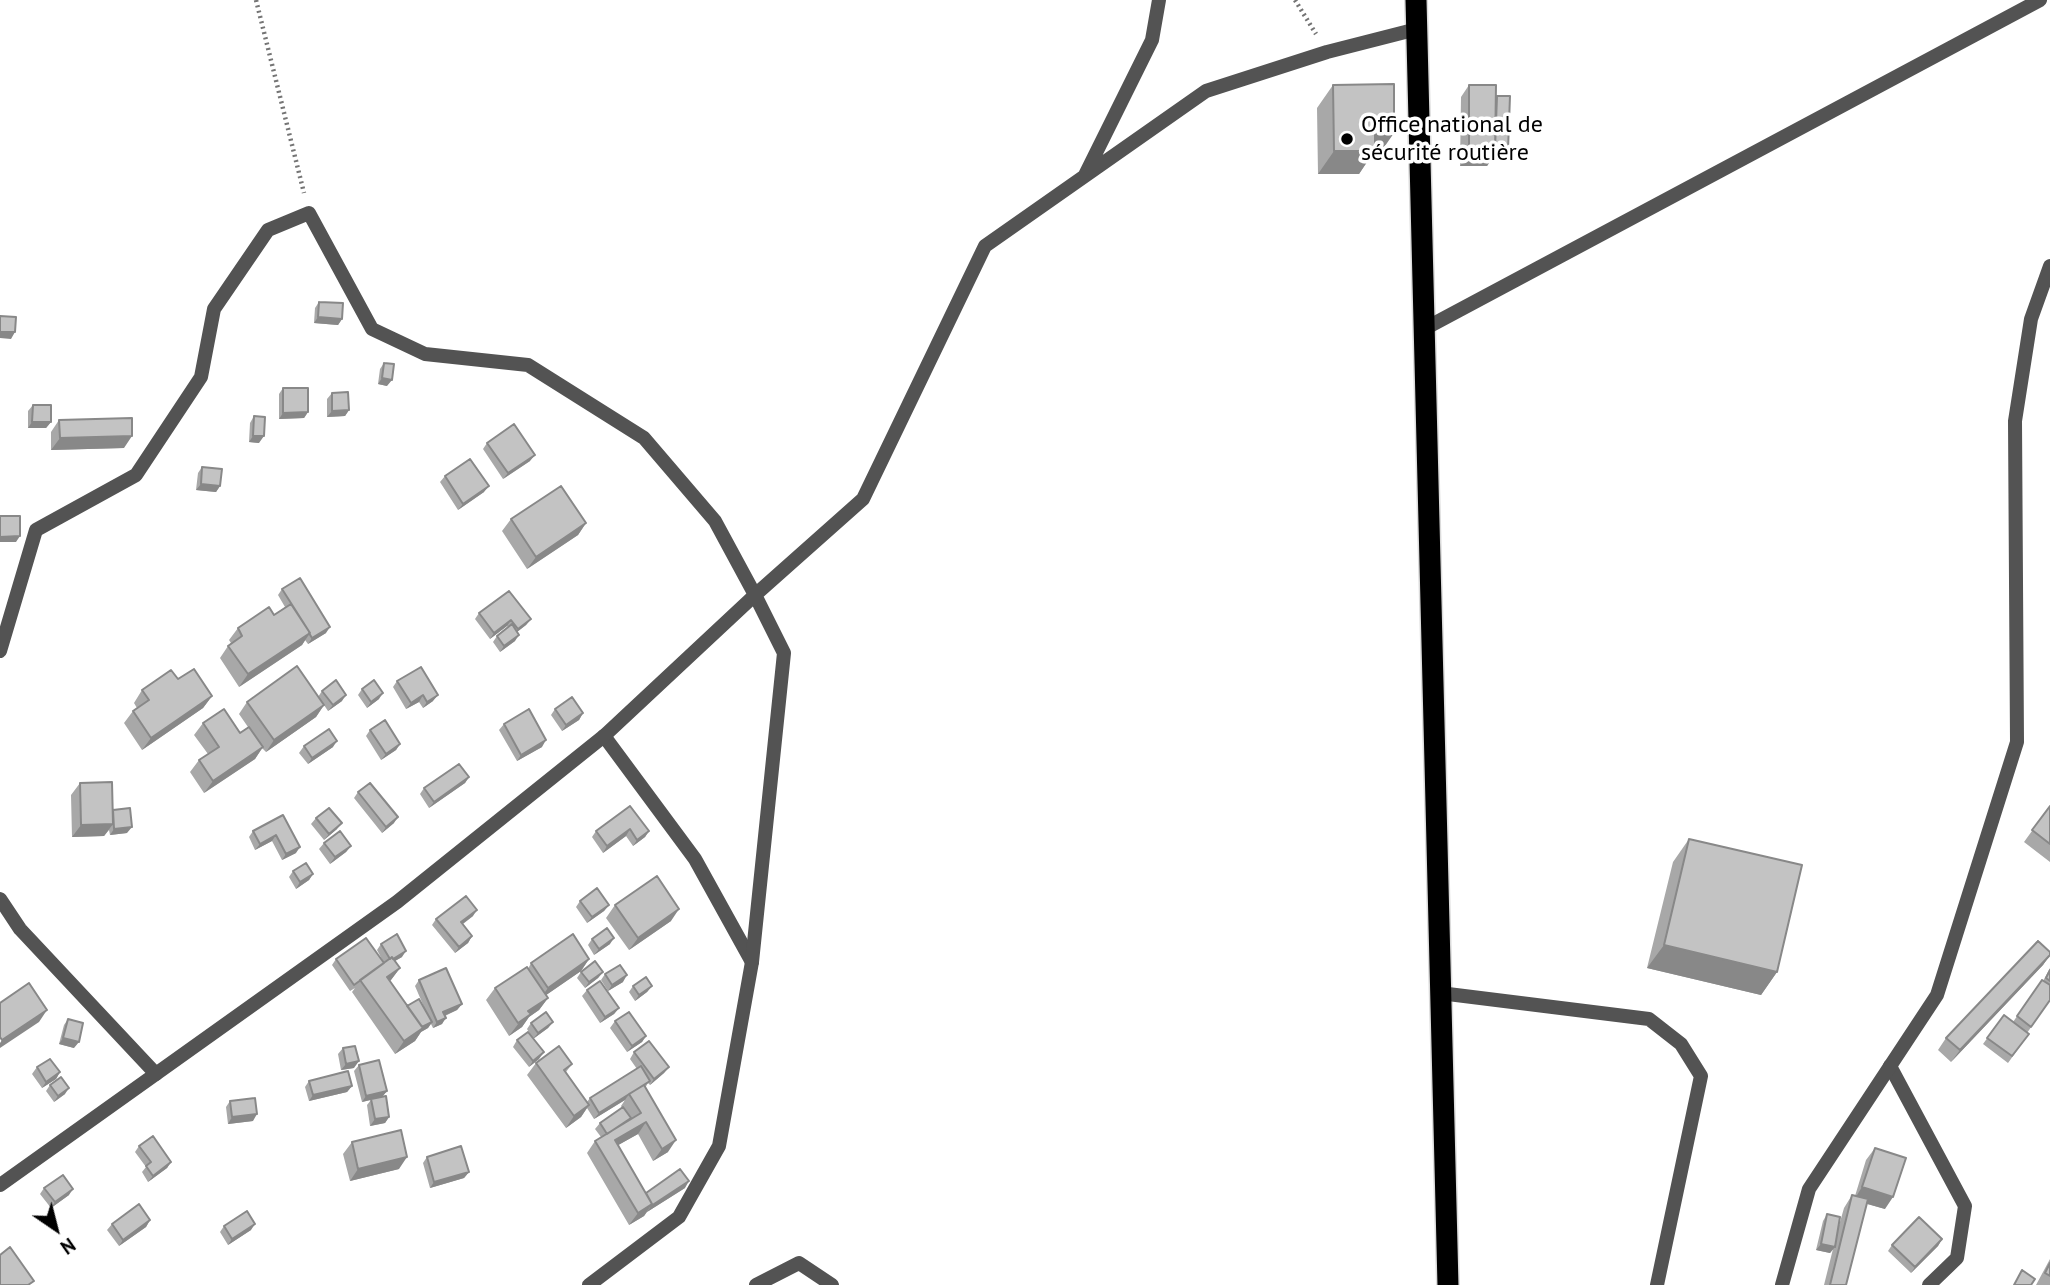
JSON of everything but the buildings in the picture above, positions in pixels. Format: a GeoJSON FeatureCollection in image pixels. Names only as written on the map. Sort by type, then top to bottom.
{"type":"FeatureCollection","features":[{"type":"Feature","properties":{"kind":"highway"},"geometry":{"type":"LineString","coordinates":[[1416,0],[1448,1285]]}},
{"type":"Feature","properties":{"kind":"street"},"geometry":{"type":"LineString","coordinates":[[1085,176],[1152,40],[1159,0]]}},
{"type":"Feature","properties":{"kind":"street"},"geometry":{"type":"LineString","coordinates":[[1424,329],[2040,0]]}},
{"type":"Feature","properties":{"kind":"street"},"geometry":{"type":"LineString","coordinates":[[0,1185],[397,902],[604,736],[863,499],[985,246],[1206,91],[1327,52],[1417,29]]}},
{"type":"Feature","properties":{"kind":"street"},"geometry":{"type":"LineString","coordinates":[[0,651],[36,530],[136,475],[201,377],[214,309],[268,230],[309,213],[372,329],[425,354],[528,365],[644,438],[715,521],[784,653],[752,962],[719,1146],[679,1217],[589,1285]]}},
{"type":"Feature","properties":{"kind":"street"},"geometry":{"type":"LineString","coordinates":[[1782,1285],[1809,1189],[1937,995],[2017,742],[2015,421],[2031,319],[2050,266]]}},
{"type":"Feature","properties":{"kind":"street"},"geometry":{"type":"LineString","coordinates":[[604,736],[695,859],[752,962]]}},
{"type":"Feature","properties":{"kind":"street"},"geometry":{"type":"LineString","coordinates":[[0,899],[20,929],[156,1074]]}},
{"type":"Feature","properties":{"kind":"street"},"geometry":{"type":"LineString","coordinates":[[1440,993],[1649,1019],[1681,1044],[1702,1076],[1657,1285]]}},
{"type":"Feature","properties":{"kind":"street"},"geometry":{"type":"LineString","coordinates":[[1890,1066],[1965,1206],[1957,1258],[1929,1285]]}},
{"type":"Feature","properties":{"kind":"street"},"geometry":{"type":"LineString","coordinates":[[755,1285],[799,1263],[832,1285]]}},
{"type":"Feature","properties":{"kind":"path"},"geometry":{"type":"LineString","coordinates":[[256,0],[309,213]]}},
{"type":"Feature","properties":{"kind":"path"},"geometry":{"type":"LineString","coordinates":[[1295,0],[1327,52]]}},
{"type":"Feature","properties":{"kind":"place","name":"Office national de sécurité routière"},"geometry":{"type":"Point","coordinates":[1347,139]}}]}
